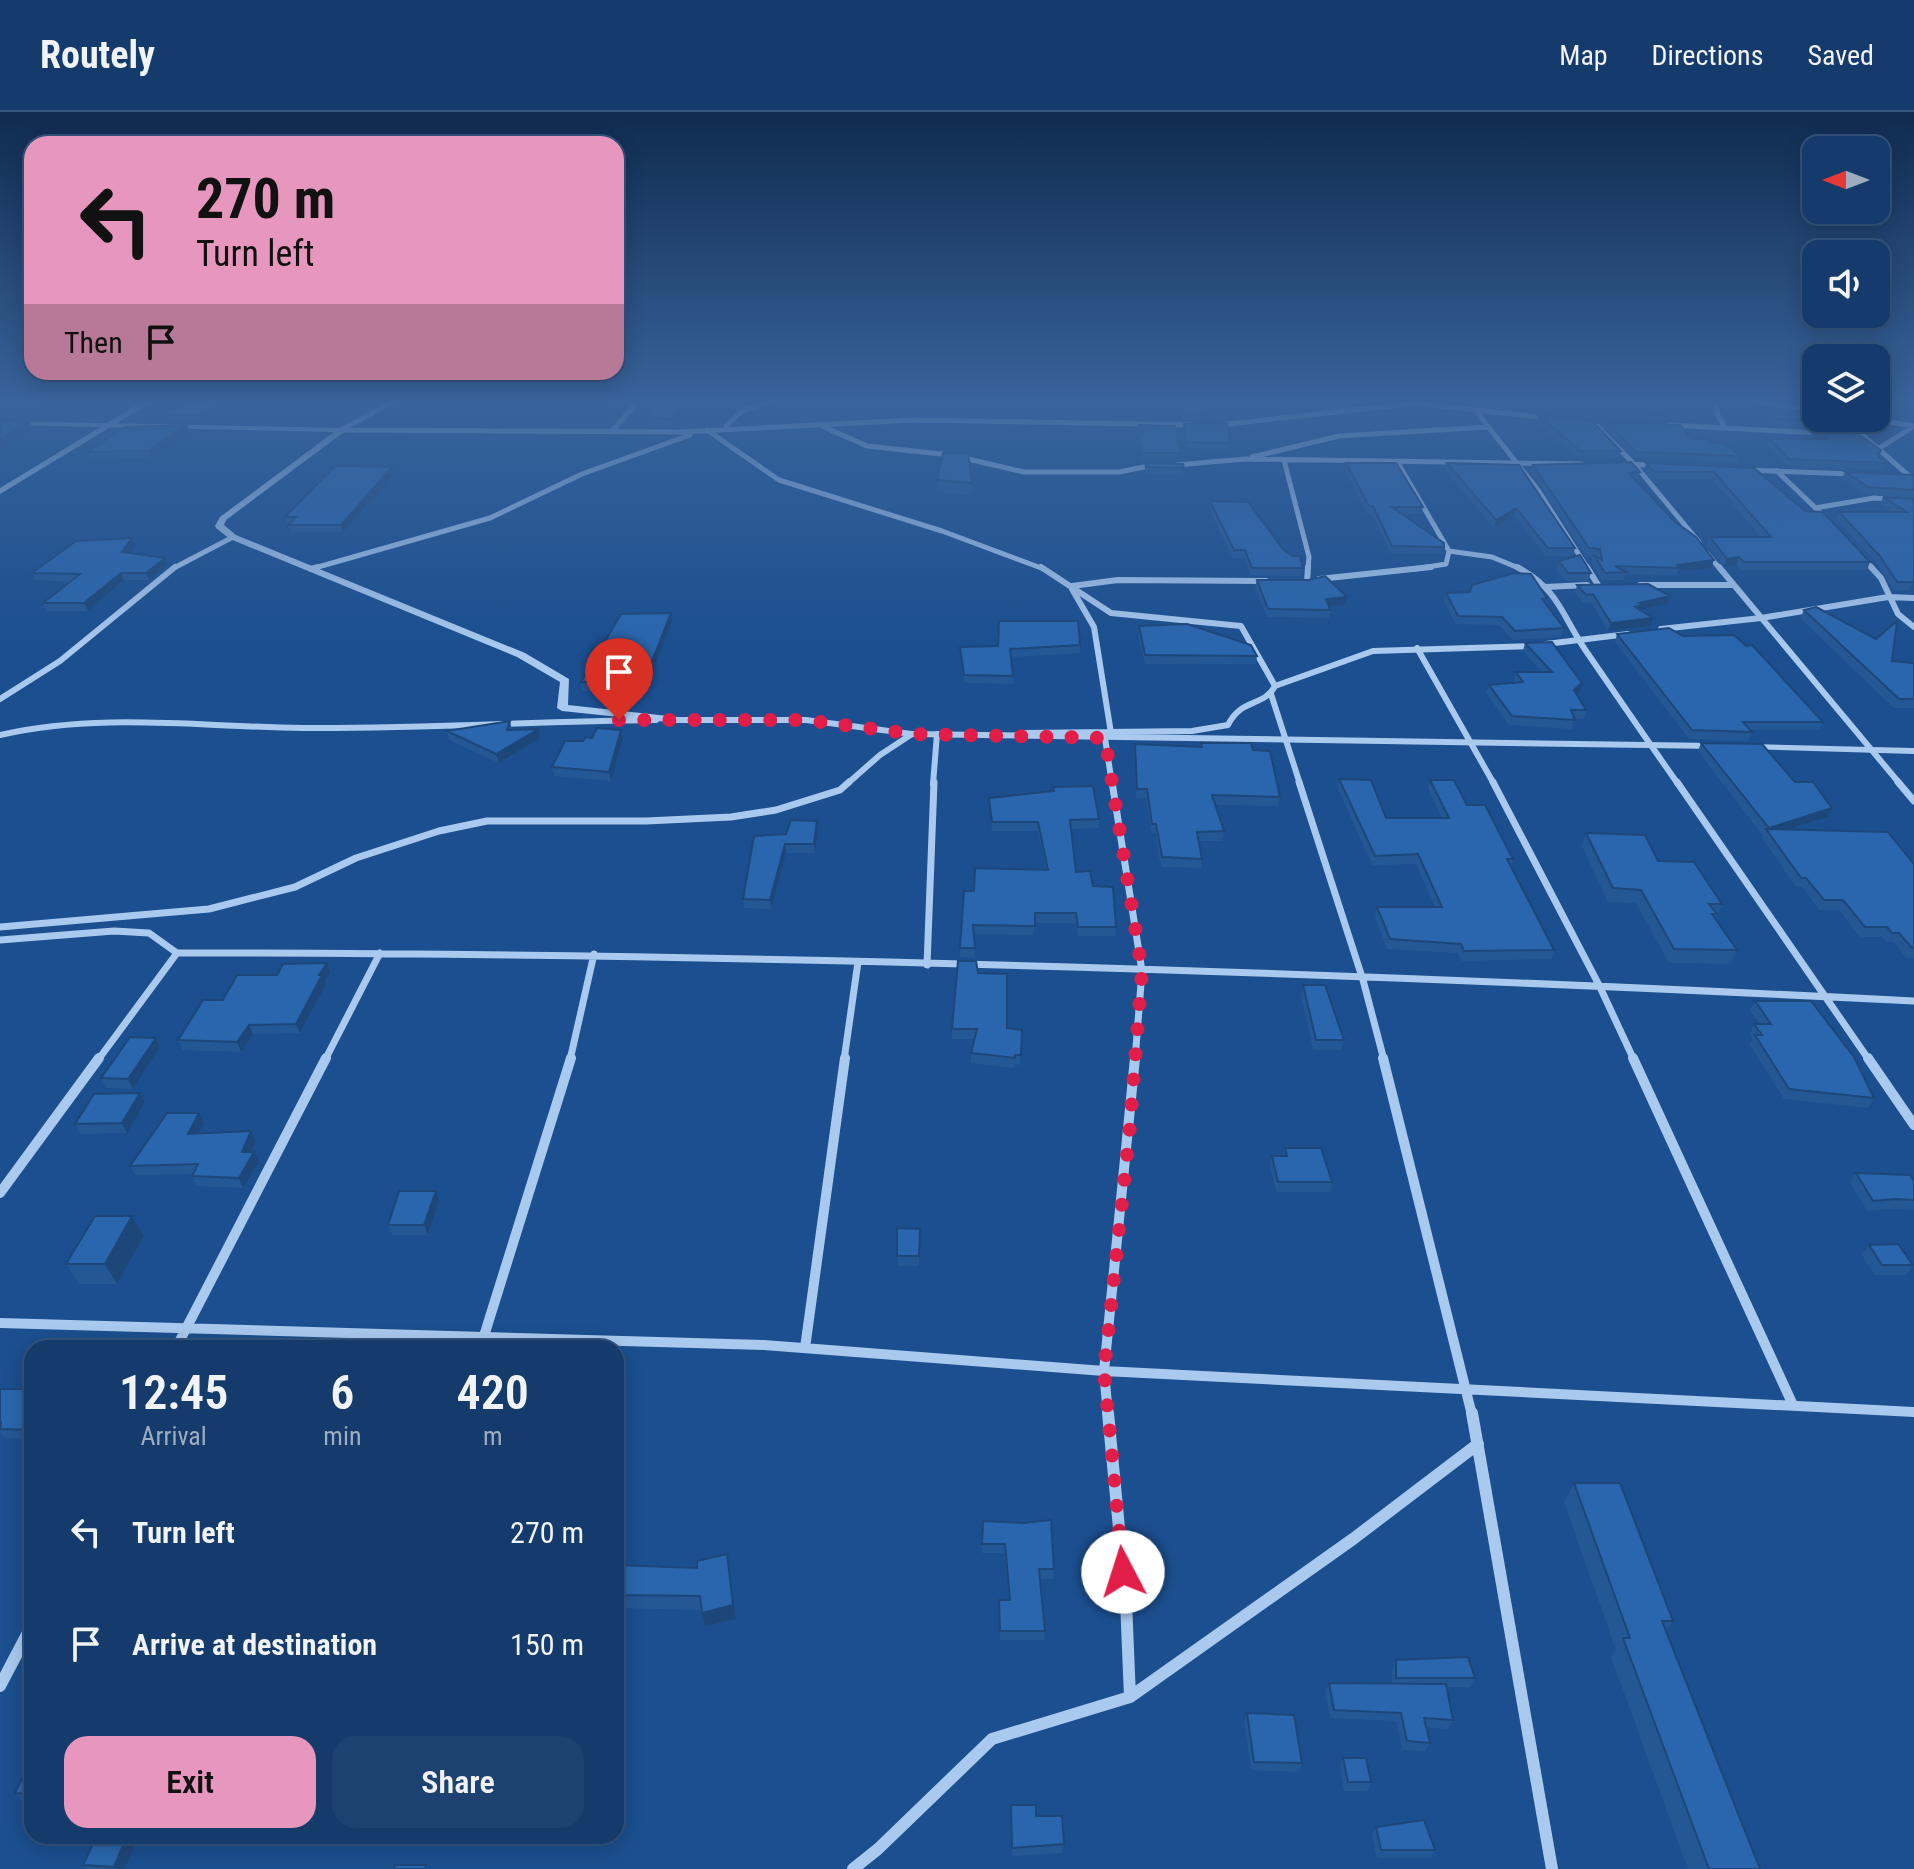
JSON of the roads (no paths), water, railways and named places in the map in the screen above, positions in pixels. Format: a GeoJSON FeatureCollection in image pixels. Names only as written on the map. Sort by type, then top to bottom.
{"type":"FeatureCollection","features":[{"type":"Feature","properties":{"kind":"street"},"geometry":{"type":"LineString","coordinates":[[272,482],[223,519],[219,526],[233,537],[521,655],[565,681],[562,708],[677,720]]}},
{"type":"Feature","properties":{"kind":"street"},"geometry":{"type":"LineString","coordinates":[[311,569],[490,518],[565,482]]}},
{"type":"Feature","properties":{"kind":"street"},"geometry":{"type":"LineString","coordinates":[[785,482],[1027,561],[1111,613],[1241,626],[1275,686]]}},
{"type":"Feature","properties":{"kind":"street"},"geometry":{"type":"LineString","coordinates":[[1290,482],[1309,557],[1307,582]]}},
{"type":"Feature","properties":{"kind":"street"},"geometry":{"type":"LineString","coordinates":[[1292,582],[1307,582],[1348,572],[1423,569],[1446,564],[1449,551],[1409,482]]}},
{"type":"Feature","properties":{"kind":"street"},"geometry":{"type":"LineString","coordinates":[[1530,482],[1598,585]]}},
{"type":"Feature","properties":{"kind":"street"},"geometry":{"type":"LineString","coordinates":[[1648,482],[1731,585],[1914,801]]}},
{"type":"Feature","properties":{"kind":"street"},"geometry":{"type":"LineString","coordinates":[[1788,482],[1832,524]]}},
{"type":"Feature","properties":{"kind":"street"},"geometry":{"type":"LineString","coordinates":[[1815,508],[1874,498],[1914,501]]}},
{"type":"Feature","properties":{"kind":"street"},"geometry":{"type":"LineString","coordinates":[[0,699],[60,661],[176,566],[233,537]]}},
{"type":"Feature","properties":{"kind":"street"},"geometry":{"type":"LineString","coordinates":[[1449,551],[1470,550],[1492,556],[1533,577],[1563,609],[1579,641],[1654,744],[1914,1125]]}},
{"type":"Feature","properties":{"kind":"street"},"geometry":{"type":"LineString","coordinates":[[1861,555],[1881,578],[1898,614],[1914,627]]}},
{"type":"Feature","properties":{"kind":"street"},"geometry":{"type":"LineString","coordinates":[[1071,586],[1118,580],[1277,582]]}},
{"type":"Feature","properties":{"kind":"street"},"geometry":{"type":"LineString","coordinates":[[1545,587],[1613,585]]}},
{"type":"Feature","properties":{"kind":"street"},"geometry":{"type":"LineString","coordinates":[[1628,585],[1731,585]]}},
{"type":"Feature","properties":{"kind":"street"},"geometry":{"type":"LineString","coordinates":[[1071,586],[1094,627],[1142,971],[1129,1137],[1104,1371],[1126,1601],[1130,1697]]}},
{"type":"Feature","properties":{"kind":"street"},"geometry":{"type":"LineString","coordinates":[[1656,630],[1761,618],[1888,597],[1914,598]]}},
{"type":"Feature","properties":{"kind":"street"},"geometry":{"type":"LineString","coordinates":[[0,735],[28,727],[116,721],[180,721],[300,728],[532,720],[806,720],[912,734],[1108,736],[1192,731],[1228,725],[1234,712],[1271,694],[1275,686],[1373,651],[1503,648],[1641,632]]}},
{"type":"Feature","properties":{"kind":"street"},"geometry":{"type":"LineString","coordinates":[[1417,648],[1471,741],[1599,985],[1793,1405]]}},
{"type":"Feature","properties":{"kind":"street"},"geometry":{"type":"LineString","coordinates":[[1271,694],[1363,980],[1468,1391],[1552,1869]]}},
{"type":"Feature","properties":{"kind":"street"},"geometry":{"type":"LineString","coordinates":[[0,927],[209,909],[295,887],[356,858],[439,831],[487,821],[646,821],[731,817],[776,810],[840,790],[880,755],[912,734],[1654,744],[1914,751]]}},
{"type":"Feature","properties":{"kind":"street"},"geometry":{"type":"LineString","coordinates":[[927,965],[929,847],[937,734]]}},
{"type":"Feature","properties":{"kind":"street"},"geometry":{"type":"LineString","coordinates":[[0,940],[114,931],[149,933],[177,953],[594,954],[1599,985],[1914,1001]]}},
{"type":"Feature","properties":{"kind":"street"},"geometry":{"type":"LineString","coordinates":[[0,1193],[177,953]]}},
{"type":"Feature","properties":{"kind":"street"},"geometry":{"type":"LineString","coordinates":[[180,1340],[380,953]]}},
{"type":"Feature","properties":{"kind":"street"},"geometry":{"type":"LineString","coordinates":[[484,1336],[553,1129],[586,1000],[594,954]]}},
{"type":"Feature","properties":{"kind":"street"},"geometry":{"type":"LineString","coordinates":[[805,1348],[858,962]]}},
{"type":"Feature","properties":{"kind":"street"},"geometry":{"type":"LineString","coordinates":[[0,1323],[591,1340]]}},
{"type":"Feature","properties":{"kind":"street"},"geometry":{"type":"LineString","coordinates":[[624,1341],[805,1348],[1104,1371],[1468,1391],[1914,1412]]}},
{"type":"Feature","properties":{"kind":"street"},"geometry":{"type":"LineString","coordinates":[[853,1869],[878,1849],[992,1739],[1130,1697],[1353,1539],[1478,1444]]}},
{"type":"Feature","properties":{"kind":"street"},"geometry":{"type":"LineString","coordinates":[[0,1686],[24,1640]]}}]}
